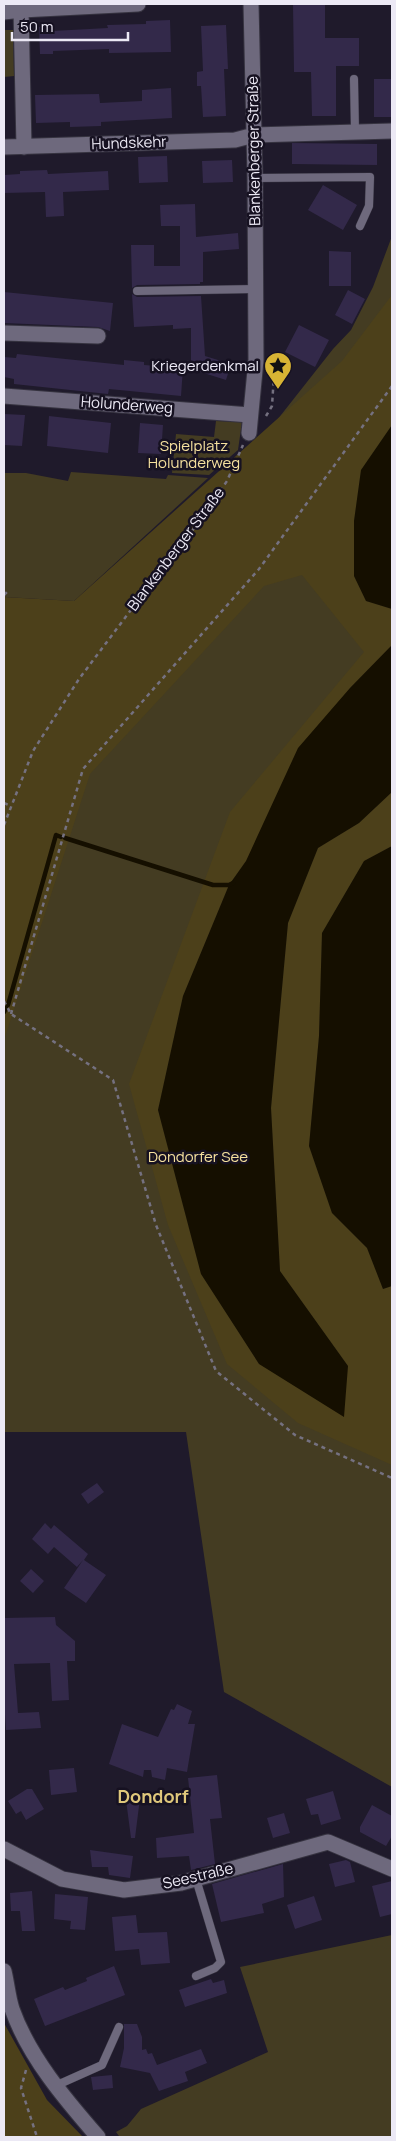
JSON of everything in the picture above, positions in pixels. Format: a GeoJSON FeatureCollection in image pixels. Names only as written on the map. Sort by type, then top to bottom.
{"type":"FeatureCollection","features":[{"type":"Feature","properties":{"kind":"street"},"geometry":{"type":"LineString","coordinates":[[4,12],[138,4]]}},
{"type":"Feature","properties":{"kind":"street","name":"Blankenberger Straße"},"geometry":{"type":"LineString","coordinates":[[249,433],[256,360],[255,178],[250,4]]}},
{"type":"Feature","properties":{"kind":"street"},"geometry":{"type":"LineString","coordinates":[[21,10],[24,147]]}},
{"type":"Feature","properties":{"kind":"street","name":"Hundskehr"},"geometry":{"type":"LineString","coordinates":[[4,147],[235,140],[254,135],[392,131]]}},
{"type":"Feature","properties":{"kind":"street"},"geometry":{"type":"LineString","coordinates":[[4,333],[98,336]]}},
{"type":"Feature","properties":{"kind":"street","name":"Holunderweg"},"geometry":{"type":"LineString","coordinates":[[4,396],[250,415]]}},
{"type":"Feature","properties":{"kind":"street","name":"Seestraße"},"geometry":{"type":"LineString","coordinates":[[4,1849],[62,1879],[124,1890],[180,1884],[328,1842],[392,1869]]}},
{"type":"Feature","properties":{"kind":"street"},"geometry":{"type":"LineString","coordinates":[[4,1971],[12,2009],[32,2050],[56,2086],[98,2137]]}},
{"type":"Feature","properties":{"kind":"lane"},"geometry":{"type":"LineString","coordinates":[[354,79],[355,132]]}},
{"type":"Feature","properties":{"kind":"lane"},"geometry":{"type":"LineString","coordinates":[[255,178],[370,177],[369,206],[360,226]]}},
{"type":"Feature","properties":{"kind":"lane"},"geometry":{"type":"LineString","coordinates":[[137,291],[256,290]]}},
{"type":"Feature","properties":{"kind":"lane"},"geometry":{"type":"LineString","coordinates":[[196,1879],[221,1962],[215,1968],[196,1976]]}},
{"type":"Feature","properties":{"kind":"lane"},"geometry":{"type":"LineString","coordinates":[[56,2086],[102,2065],[119,2027]]}},
{"type":"Feature","properties":{"kind":"path"},"geometry":{"type":"LineString","coordinates":[[11,1014],[83,769],[258,569],[392,386]]}},
{"type":"Feature","properties":{"kind":"path","name":"Blankenberger Straße"},"geometry":{"type":"LineString","coordinates":[[4,825],[33,751],[79,679],[195,527],[227,481],[249,433]]}},
{"type":"Feature","properties":{"kind":"path"},"geometry":{"type":"LineString","coordinates":[[4,595],[8,591]]}},
{"type":"Feature","properties":{"kind":"path"},"geometry":{"type":"LineString","coordinates":[[4,803],[11,806]]}},
{"type":"Feature","properties":{"kind":"path"},"geometry":{"type":"LineString","coordinates":[[4,1001],[11,1014],[114,1080],[156,1225],[216,1371],[295,1435],[392,1478]]}},
{"type":"Feature","properties":{"kind":"path"},"geometry":{"type":"LineString","coordinates":[[32,2050],[22,2088],[37,2137]]}},
{"type":"Feature","properties":{"kind":"green space"},"geometry":{"type":"Polygon","coordinates":[[[4,30],[13,30],[14,76],[4,77],[4,30]]]}},
{"type":"Feature","properties":{"kind":"green space","name":"Dondorfer See"},"geometry":{"type":"Polygon","coordinates":[[[392,236],[392,1787],[224,1692],[186,1432],[4,1432],[4,884],[247,458],[333,349],[351,330],[373,287],[392,236]]]}},
{"type":"Feature","properties":{"kind":"green space","name":"Spielplatz Holunderweg"},"geometry":{"type":"Polygon","coordinates":[[[216,421],[242,422],[238,450],[209,475],[172,473],[176,434],[214,437],[216,421]]]}},
{"type":"Feature","properties":{"kind":"green space"},"geometry":{"type":"Polygon","coordinates":[[[71,472],[166,479],[168,475],[208,478],[74,601],[4,597],[4,473],[26,473],[68,481],[71,472]]]}},
{"type":"Feature","properties":{"kind":"green space"},"geometry":{"type":"Polygon","coordinates":[[[392,1935],[392,2137],[119,2136],[116,2132],[127,2126],[141,2109],[268,2052],[240,1967],[392,1935]]]}},
{"type":"Feature","properties":{"kind":"shaded area"},"geometry":{"type":"Polygon","coordinates":[[[392,295],[392,425],[361,470],[354,521],[354,576],[366,601],[392,609],[392,645],[350,688],[246,861],[229,885],[183,996],[158,1110],[201,1274],[259,1364],[348,1366],[280,1271],[271,1108],[288,923],[318,848],[359,823],[392,792],[392,846],[364,861],[322,933],[319,1036],[309,1146],[332,1213],[367,1248],[383,1289],[392,1286],[392,1465],[298,1423],[227,1364],[168,1225],[129,1084],[230,812],[364,652],[302,575],[264,586],[90,774],[4,1040],[4,597],[74,601],[342,361],[392,295]]]}},
{"type":"Feature","properties":{"kind":"shaded area"},"geometry":{"type":"Polygon","coordinates":[[[392,425],[392,609],[366,601],[354,576],[354,521],[361,470],[392,425]]]}},
{"type":"Feature","properties":{"kind":"shaded area"},"geometry":{"type":"Polygon","coordinates":[[[392,645],[392,792],[359,823],[318,848],[288,923],[271,1108],[280,1271],[348,1366],[344,1417],[259,1364],[201,1274],[158,1110],[183,996],[229,885],[246,861],[298,748],[350,688],[392,645]]]}},
{"type":"Feature","properties":{"kind":"shaded area"},"geometry":{"type":"Polygon","coordinates":[[[392,846],[392,1286],[383,1289],[367,1248],[332,1213],[309,1146],[319,1036],[322,933],[364,861],[392,846]]]}},
{"type":"Feature","properties":{"kind":"shaded area"},"geometry":{"type":"Polygon","coordinates":[[[4,2023],[47,2100],[83,2137],[4,2137],[4,2023]]]}},
{"type":"Feature","properties":{"kind":"building"},"geometry":{"type":"Polygon","coordinates":[[[293,4],[325,4],[325,38],[359,38],[359,66],[336,66],[336,116],[312,116],[311,72],[294,72],[293,4]]]}},
{"type":"Feature","properties":{"kind":"building"},"geometry":{"type":"Polygon","coordinates":[[[170,20],[171,52],[109,53],[109,49],[53,51],[53,54],[40,54],[39,27],[52,26],[52,31],[108,28],[107,25],[146,24],[146,21],[170,20]]]}},
{"type":"Feature","properties":{"kind":"building"},"geometry":{"type":"Polygon","coordinates":[[[226,25],[228,69],[224,69],[226,116],[203,117],[201,86],[197,86],[197,72],[203,71],[201,26],[226,25]]]}},
{"type":"Feature","properties":{"kind":"building"},"geometry":{"type":"Polygon","coordinates":[[[374,79],[392,79],[392,117],[374,117],[374,79]]]}},
{"type":"Feature","properties":{"kind":"building"},"geometry":{"type":"Polygon","coordinates":[[[171,88],[172,118],[101,122],[101,126],[70,127],[70,122],[36,123],[35,95],[99,94],[100,103],[142,101],[142,90],[171,88]]]}},
{"type":"Feature","properties":{"kind":"building"},"geometry":{"type":"Polygon","coordinates":[[[292,143],[377,144],[377,165],[292,164],[292,143]]]}},
{"type":"Feature","properties":{"kind":"building"},"geometry":{"type":"Polygon","coordinates":[[[167,156],[168,182],[139,183],[138,157],[167,156]]]}},
{"type":"Feature","properties":{"kind":"building"},"geometry":{"type":"Polygon","coordinates":[[[232,160],[233,182],[203,183],[202,161],[232,160]]]}},
{"type":"Feature","properties":{"kind":"building"},"geometry":{"type":"Polygon","coordinates":[[[47,170],[48,174],[108,171],[109,190],[63,192],[64,216],[46,217],[45,192],[4,193],[4,175],[20,174],[20,171],[47,170]]]}},
{"type":"Feature","properties":{"kind":"building"},"geometry":{"type":"Polygon","coordinates":[[[323,185],[357,205],[343,230],[308,210],[323,185]]]}},
{"type":"Feature","properties":{"kind":"building"},"geometry":{"type":"Polygon","coordinates":[[[195,204],[196,237],[238,233],[239,249],[203,252],[203,282],[200,282],[200,284],[137,285],[132,288],[131,245],[154,245],[154,266],[180,266],[180,226],[161,226],[160,205],[195,204]]]}},
{"type":"Feature","properties":{"kind":"building"},"geometry":{"type":"Polygon","coordinates":[[[329,251],[351,252],[351,286],[329,286],[329,251]]]}},
{"type":"Feature","properties":{"kind":"building"},"geometry":{"type":"Polygon","coordinates":[[[348,290],[365,299],[352,324],[335,315],[348,290]]]}},
{"type":"Feature","properties":{"kind":"building"},"geometry":{"type":"Polygon","coordinates":[[[4,292],[113,303],[110,331],[98,327],[4,323],[4,292]]]}},
{"type":"Feature","properties":{"kind":"building"},"geometry":{"type":"Polygon","coordinates":[[[132,294],[137,297],[201,296],[205,356],[231,364],[226,380],[191,369],[191,328],[173,329],[173,325],[134,327],[132,294]]]}},
{"type":"Feature","properties":{"kind":"building"},"geometry":{"type":"Polygon","coordinates":[[[299,325],[329,340],[315,367],[285,352],[299,325]]]}},
{"type":"Feature","properties":{"kind":"building"},"geometry":{"type":"Polygon","coordinates":[[[17,354],[124,365],[124,360],[144,362],[144,365],[183,368],[181,396],[109,389],[108,394],[14,384],[14,379],[4,377],[4,357],[16,358],[17,354]]]}},
{"type":"Feature","properties":{"kind":"building"},"geometry":{"type":"Polygon","coordinates":[[[4,414],[25,415],[22,446],[4,445],[4,414]]]}},
{"type":"Feature","properties":{"kind":"building"},"geometry":{"type":"Polygon","coordinates":[[[49,416],[111,423],[108,453],[47,446],[49,416]]]}},
{"type":"Feature","properties":{"kind":"building"},"geometry":{"type":"Polygon","coordinates":[[[140,423],[163,425],[161,454],[138,453],[140,423]]]}},
{"type":"Feature","properties":{"kind":"building"},"geometry":{"type":"Polygon","coordinates":[[[97,1483],[104,1492],[88,1504],[81,1494],[97,1483]]]}},
{"type":"Feature","properties":{"kind":"building"},"geometry":{"type":"Polygon","coordinates":[[[45,1523],[51,1529],[54,1525],[88,1554],[84,1560],[106,1575],[86,1603],[64,1588],[83,1560],[77,1567],[54,1547],[48,1554],[32,1539],[45,1523]]]}},
{"type":"Feature","properties":{"kind":"building"},"geometry":{"type":"Polygon","coordinates":[[[31,1569],[44,1581],[33,1593],[20,1581],[31,1569]]]}},
{"type":"Feature","properties":{"kind":"building"},"geometry":{"type":"Polygon","coordinates":[[[55,1617],[56,1625],[75,1641],[75,1661],[67,1661],[69,1700],[52,1701],[50,1663],[14,1664],[18,1713],[39,1712],[41,1728],[6,1730],[4,1618],[55,1617]]]}},
{"type":"Feature","properties":{"kind":"building"},"geometry":{"type":"Polygon","coordinates":[[[177,1704],[192,1711],[188,1724],[195,1724],[187,1772],[167,1768],[165,1780],[152,1777],[151,1770],[144,1770],[143,1777],[109,1764],[122,1724],[158,1737],[171,1709],[174,1710],[177,1704]]]}},
{"type":"Feature","properties":{"kind":"building"},"geometry":{"type":"Polygon","coordinates":[[[74,1768],[77,1792],[51,1795],[49,1770],[74,1768]]]}},
{"type":"Feature","properties":{"kind":"building"},"geometry":{"type":"Polygon","coordinates":[[[217,1775],[222,1818],[210,1819],[215,1864],[191,1870],[189,1856],[157,1858],[156,1838],[194,1833],[188,1778],[217,1775]]]}},
{"type":"Feature","properties":{"kind":"building"},"geometry":{"type":"Polygon","coordinates":[[[27,1789],[32,1789],[44,1809],[26,1820],[21,1811],[16,1814],[8,1801],[27,1789]]]}},
{"type":"Feature","properties":{"kind":"building"},"geometry":{"type":"Polygon","coordinates":[[[333,1791],[341,1819],[321,1825],[318,1814],[311,1815],[306,1799],[333,1791]]]}},
{"type":"Feature","properties":{"kind":"building"},"geometry":{"type":"Polygon","coordinates":[[[140,1798],[135,1838],[131,1838],[126,1800],[140,1798]]]}},
{"type":"Feature","properties":{"kind":"building"},"geometry":{"type":"Polygon","coordinates":[[[372,1805],[392,1816],[392,1836],[386,1846],[360,1832],[360,1827],[372,1805]]]}},
{"type":"Feature","properties":{"kind":"building"},"geometry":{"type":"Polygon","coordinates":[[[284,1813],[290,1833],[273,1838],[267,1818],[284,1813]]]}},
{"type":"Feature","properties":{"kind":"building"},"geometry":{"type":"Polygon","coordinates":[[[90,1850],[133,1856],[130,1878],[109,1875],[108,1867],[92,1867],[90,1850]]]}},
{"type":"Feature","properties":{"kind":"building"},"geometry":{"type":"Polygon","coordinates":[[[346,1860],[350,1862],[355,1882],[335,1887],[329,1864],[346,1860]]]}},
{"type":"Feature","properties":{"kind":"building"},"geometry":{"type":"Polygon","coordinates":[[[283,1864],[284,1897],[262,1904],[264,1913],[221,1922],[212,1884],[283,1864]]]}},
{"type":"Feature","properties":{"kind":"building"},"geometry":{"type":"Polygon","coordinates":[[[392,1881],[392,1914],[380,1917],[372,1886],[392,1881]]]}},
{"type":"Feature","properties":{"kind":"building"},"geometry":{"type":"Polygon","coordinates":[[[32,1891],[35,1931],[22,1931],[20,1911],[11,1911],[10,1893],[32,1891]]]}},
{"type":"Feature","properties":{"kind":"building"},"geometry":{"type":"Polygon","coordinates":[[[55,1894],[88,1897],[85,1930],[70,1929],[71,1921],[54,1919],[55,1894]]]}},
{"type":"Feature","properties":{"kind":"building"},"geometry":{"type":"Polygon","coordinates":[[[314,1896],[322,1920],[295,1929],[287,1905],[314,1896]]]}},
{"type":"Feature","properties":{"kind":"building"},"geometry":{"type":"Polygon","coordinates":[[[136,1915],[138,1933],[167,1932],[170,1963],[141,1965],[139,1949],[115,1951],[112,1917],[136,1915]]]}},
{"type":"Feature","properties":{"kind":"building"},"geometry":{"type":"Polygon","coordinates":[[[114,1966],[125,1995],[45,2026],[34,1999],[63,1987],[65,1990],[87,1981],[86,1978],[114,1966]]]}},
{"type":"Feature","properties":{"kind":"building"},"geometry":{"type":"Polygon","coordinates":[[[211,1979],[213,1983],[224,1980],[227,1993],[185,2007],[179,1990],[211,1979]]]}},
{"type":"Feature","properties":{"kind":"building"},"geometry":{"type":"Polygon","coordinates":[[[124,2024],[137,2024],[142,2037],[142,2050],[146,2049],[148,2054],[152,2053],[157,2065],[201,2049],[207,2063],[185,2072],[188,2081],[159,2091],[150,2073],[120,2067],[124,2048],[124,2024]]]}},
{"type":"Feature","properties":{"kind":"building"},"geometry":{"type":"Polygon","coordinates":[[[112,2075],[113,2088],[93,2090],[91,2077],[112,2075]]]}},
{"type":"Feature","properties":{"kind":"waterway"},"geometry":{"type":"LineString","coordinates":[[8,1005],[56,835],[61,837]]}},
{"type":"Feature","properties":{"kind":"waterway"},"geometry":{"type":"LineString","coordinates":[[65,838],[213,885],[229,885],[233,883]]}},
{"type":"Feature","properties":{"kind":"waterway"},"geometry":{"type":"LineString","coordinates":[[4,1012],[6,1008]]}},
{"type":"Feature","properties":{"kind":"place","name":"Kriegerdenkmal"},"geometry":{"type":"Point","coordinates":[278,390]}},
{"type":"Feature","properties":{"kind":"district","name":"Dondorf"},"geometry":{"type":"Point","coordinates":[153,1797]}}]}
